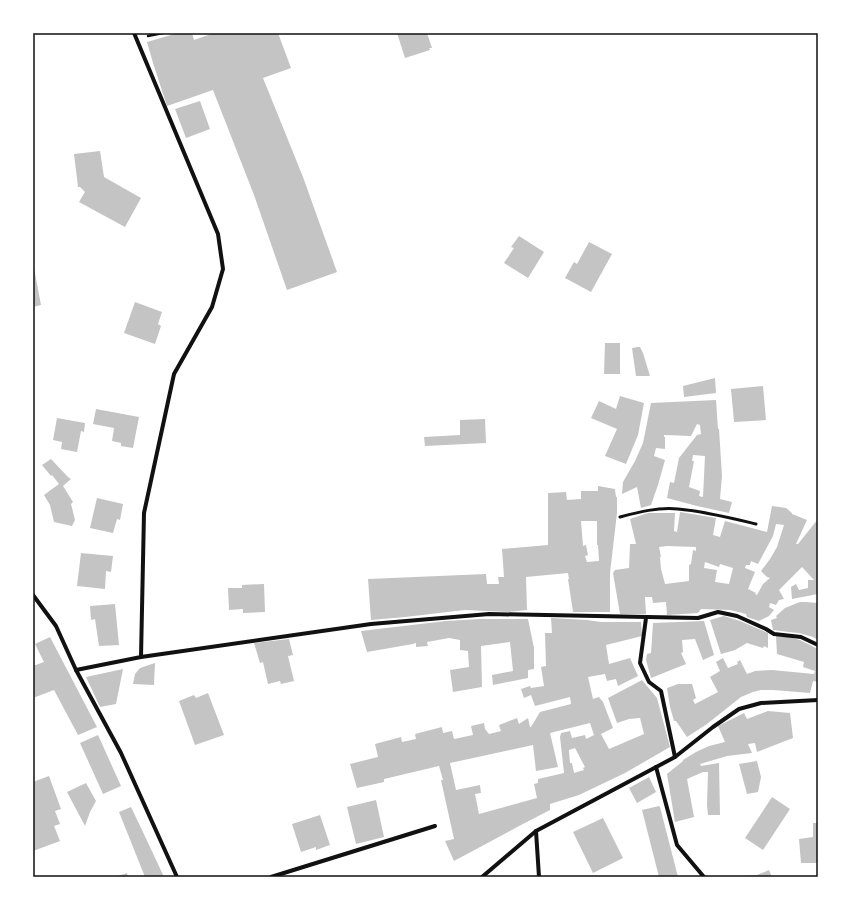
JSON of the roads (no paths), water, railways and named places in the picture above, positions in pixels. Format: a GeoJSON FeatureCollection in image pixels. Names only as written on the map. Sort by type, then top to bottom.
{"type":"FeatureCollection","features":[{"type":"Feature","properties":{"kind":"street"},"geometry":{"type":"LineString","coordinates":[[134,33],[218,234],[223,269],[212,307],[174,374],[144,513],[141,657]]}},
{"type":"Feature","properties":{"kind":"street"},"geometry":{"type":"LineString","coordinates":[[33,595],[56,626],[76,670],[122,753],[177,877]]}},
{"type":"Feature","properties":{"kind":"street"},"geometry":{"type":"LineString","coordinates":[[76,670],[141,657],[371,624],[489,614],[698,618],[718,612],[737,616],[766,628],[774,634],[801,637],[818,645]]}},
{"type":"Feature","properties":{"kind":"street"},"geometry":{"type":"LineString","coordinates":[[646,618],[640,663],[649,682],[661,691],[674,757]]}},
{"type":"Feature","properties":{"kind":"street"},"geometry":{"type":"LineString","coordinates":[[482,877],[536,831],[674,757],[739,709],[761,703],[818,700]]}},
{"type":"Feature","properties":{"kind":"street"},"geometry":{"type":"LineString","coordinates":[[656,767],[677,845],[704,877]]}},
{"type":"Feature","properties":{"kind":"street"},"geometry":{"type":"LineString","coordinates":[[271,877],[435,826]]}},
{"type":"Feature","properties":{"kind":"street"},"geometry":{"type":"LineString","coordinates":[[536,831],[539,877]]}},
{"type":"Feature","properties":{"kind":"lane"},"geometry":{"type":"LineString","coordinates":[[620,517],[648,510],[677,509],[712,514],[756,524]]}}]}
